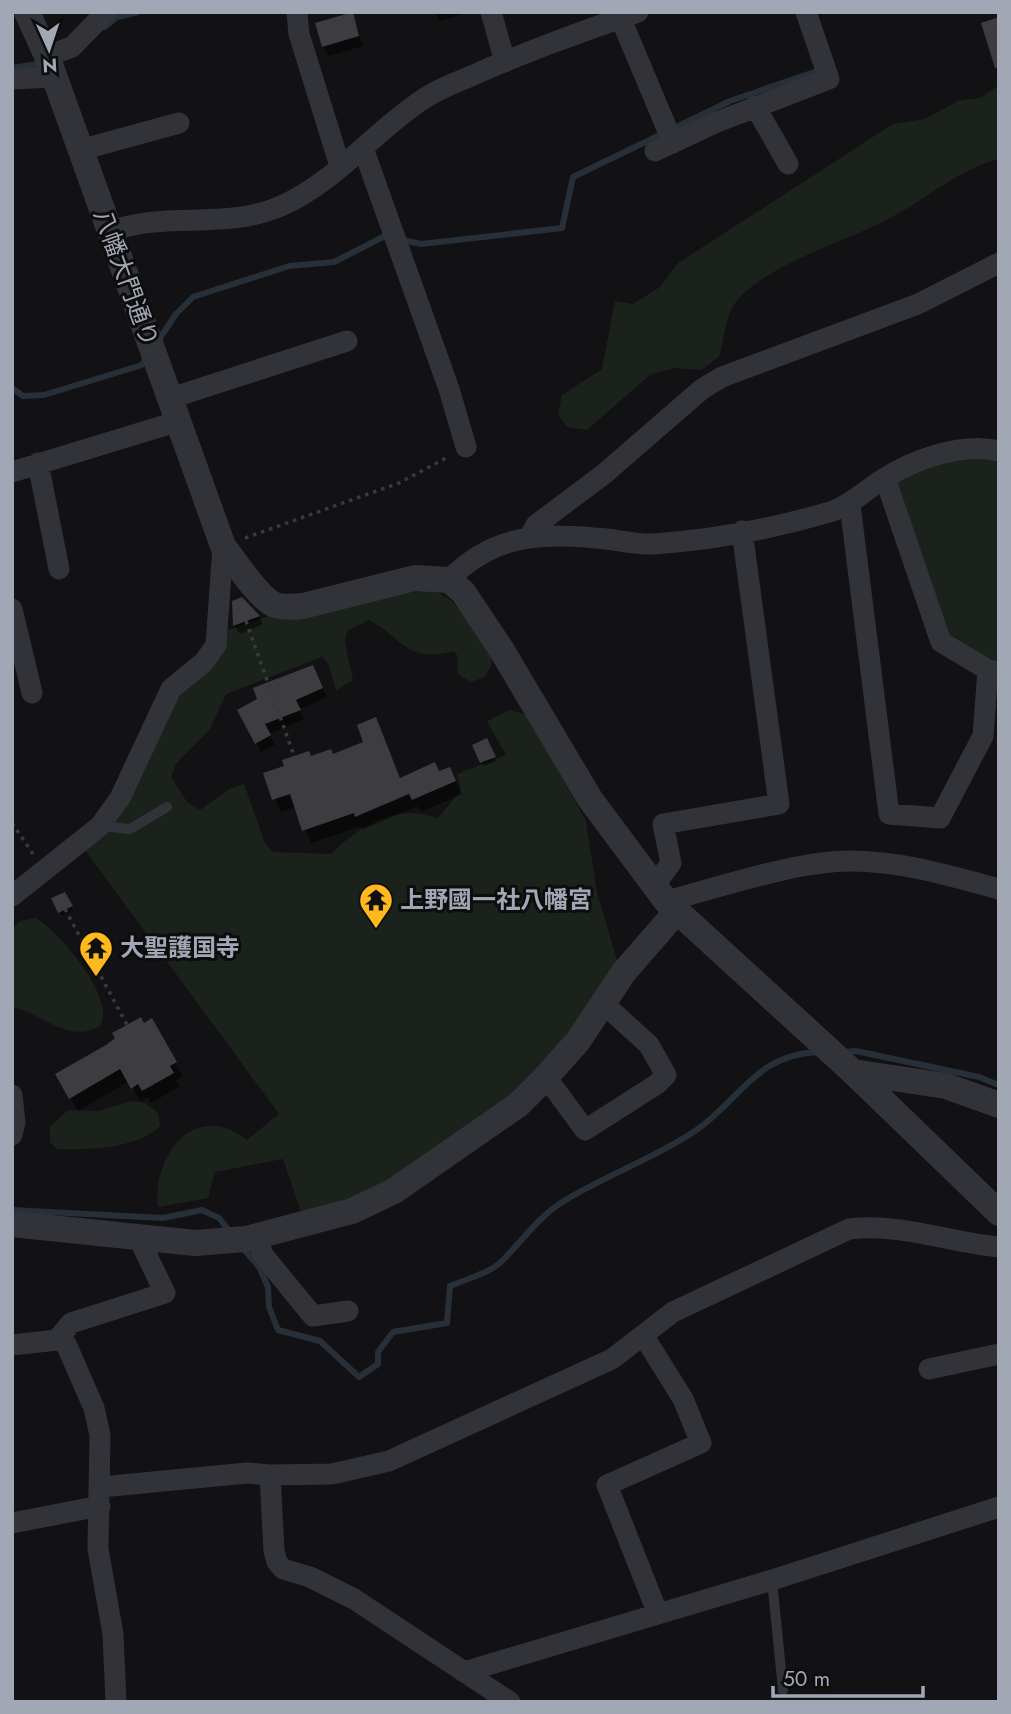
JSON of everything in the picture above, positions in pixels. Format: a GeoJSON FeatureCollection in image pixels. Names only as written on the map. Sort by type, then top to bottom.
{"type":"FeatureCollection","features":[{"type":"Feature","properties":{"kind":"street","name":"八幡大門通り"},"geometry":{"type":"LineString","coordinates":[[27,12],[50,67],[223,546]]}},
{"type":"Feature","properties":{"kind":"street"},"geometry":{"type":"LineString","coordinates":[[12,79],[50,67],[106,12]]}},
{"type":"Feature","properties":{"kind":"street"},"geometry":{"type":"LineString","coordinates":[[297,12],[299,34],[340,166]]}},
{"type":"Feature","properties":{"kind":"street"},"geometry":{"type":"LineString","coordinates":[[491,12],[505,62]]}},
{"type":"Feature","properties":{"kind":"street"},"geometry":{"type":"LineString","coordinates":[[109,232],[131,223],[164,219],[198,222],[246,218],[297,198],[425,98],[505,62],[625,14],[664,147],[755,106],[829,79],[807,12]]}},
{"type":"Feature","properties":{"kind":"street"},"geometry":{"type":"LineString","coordinates":[[755,106],[788,164]]}},
{"type":"Feature","properties":{"kind":"street"},"geometry":{"type":"LineString","coordinates":[[80,150],[179,123]]}},
{"type":"Feature","properties":{"kind":"street"},"geometry":{"type":"LineString","coordinates":[[363,148],[449,389],[466,447]]}},
{"type":"Feature","properties":{"kind":"street"},"geometry":{"type":"LineString","coordinates":[[530,536],[536,525],[604,474],[702,389],[722,377],[918,304],[999,263]]}},
{"type":"Feature","properties":{"kind":"street"},"geometry":{"type":"LineString","coordinates":[[12,472],[347,341]]}},
{"type":"Feature","properties":{"kind":"street"},"geometry":{"type":"LineString","coordinates":[[449,580],[464,564],[489,550],[530,536],[587,537],[650,544],[742,531],[812,517],[850,505],[885,478],[954,451],[972,447],[999,451]]}},
{"type":"Feature","properties":{"kind":"street"},"geometry":{"type":"LineString","coordinates":[[38,463],[59,569]]}},
{"type":"Feature","properties":{"kind":"street"},"geometry":{"type":"LineString","coordinates":[[850,505],[890,814],[940,818],[982,736],[993,671],[941,642],[885,478]]}},
{"type":"Feature","properties":{"kind":"street"},"geometry":{"type":"LineString","coordinates":[[12,1224],[195,1243],[257,1237],[352,1211],[394,1191],[518,1105],[578,1041],[624,972],[666,899],[671,863],[663,824],[779,804],[742,531]]}},
{"type":"Feature","properties":{"kind":"street"},"geometry":{"type":"LineString","coordinates":[[223,546],[272,604],[286,607],[303,606],[415,578],[449,580],[463,592],[590,799],[666,899],[853,1072],[999,1213]]}},
{"type":"Feature","properties":{"kind":"street"},"geometry":{"type":"LineString","coordinates":[[12,897],[100,826],[120,798],[137,755],[171,689],[205,662],[216,645],[223,546]]}},
{"type":"Feature","properties":{"kind":"street"},"geometry":{"type":"LineString","coordinates":[[12,609],[33,693]]}},
{"type":"Feature","properties":{"kind":"street"},"geometry":{"type":"LineString","coordinates":[[666,899],[799,868],[849,861],[898,864],[999,888]]}},
{"type":"Feature","properties":{"kind":"street"},"geometry":{"type":"LineString","coordinates":[[546,1077],[585,1130],[657,1084],[666,1075],[649,1045],[604,1003]]}},
{"type":"Feature","properties":{"kind":"street"},"geometry":{"type":"LineString","coordinates":[[853,1072],[946,1086],[999,1105]]}},
{"type":"Feature","properties":{"kind":"street"},"geometry":{"type":"LineString","coordinates":[[12,1095],[15,1122],[12,1135]]}},
{"type":"Feature","properties":{"kind":"street"},"geometry":{"type":"LineString","coordinates":[[12,1523],[101,1496],[247,1473],[332,1474],[389,1461],[612,1359],[673,1312],[849,1229],[874,1226],[904,1228],[999,1247]]}},
{"type":"Feature","properties":{"kind":"street"},"geometry":{"type":"LineString","coordinates":[[257,1237],[263,1255],[313,1316],[348,1311]]}},
{"type":"Feature","properties":{"kind":"street"},"geometry":{"type":"LineString","coordinates":[[57,1340],[71,1323],[165,1293],[139,1239]]}},
{"type":"Feature","properties":{"kind":"street"},"geometry":{"type":"LineString","coordinates":[[643,1335],[683,1399],[701,1443],[607,1485],[658,1614]]}},
{"type":"Feature","properties":{"kind":"street"},"geometry":{"type":"LineString","coordinates":[[12,1345],[57,1340],[66,1344],[94,1408],[100,1436],[98,1549],[113,1634],[110,1701]]}},
{"type":"Feature","properties":{"kind":"street"},"geometry":{"type":"LineString","coordinates":[[929,1369],[999,1354]]}},
{"type":"Feature","properties":{"kind":"street"},"geometry":{"type":"LineString","coordinates":[[270,1475],[274,1551],[276,1562],[283,1569],[310,1577],[354,1599],[510,1702]]}},
{"type":"Feature","properties":{"kind":"street"},"geometry":{"type":"LineString","coordinates":[[464,1672],[772,1580],[999,1507]]}},
{"type":"Feature","properties":{"kind":"lane"},"geometry":{"type":"LineString","coordinates":[[100,826],[130,829],[167,807]]}},
{"type":"Feature","properties":{"kind":"lane"},"geometry":{"type":"LineString","coordinates":[[772,1580],[783,1690]]}},
{"type":"Feature","properties":{"kind":"path"},"geometry":{"type":"LineString","coordinates":[[223,546],[398,483],[466,447]]}},
{"type":"Feature","properties":{"kind":"path"},"geometry":{"type":"LineString","coordinates":[[246,621],[294,756]]}},
{"type":"Feature","properties":{"kind":"path"},"geometry":{"type":"LineString","coordinates":[[65,909],[127,1025]]}},
{"type":"Feature","properties":{"kind":"shaded area"},"geometry":{"type":"Polygon","coordinates":[[[999,85],[999,159],[969,170],[886,220],[812,252],[759,281],[743,294],[732,308],[719,357],[701,370],[675,368],[651,374],[587,430],[567,427],[558,414],[562,395],[602,369],[615,301],[633,304],[660,287],[678,263],[893,124],[925,119],[958,101],[980,98],[999,85]]]}},
{"type":"Feature","properties":{"kind":"shaded area"},"geometry":{"type":"Polygon","coordinates":[[[999,451],[999,672],[941,642],[885,478],[937,455],[999,451]]]}},
{"type":"Feature","properties":{"kind":"shaded area","name":"上野國一社八幡宮"},"geometry":{"type":"Polygon","coordinates":[[[432,589],[452,601],[492,653],[491,666],[485,677],[471,682],[458,674],[457,655],[454,651],[425,654],[415,651],[369,620],[347,631],[345,642],[353,680],[336,691],[328,663],[322,657],[226,694],[210,729],[176,764],[171,777],[187,802],[200,810],[229,789],[244,784],[265,843],[272,852],[331,854],[354,834],[394,815],[423,814],[438,818],[461,790],[457,774],[506,755],[487,721],[509,710],[528,715],[586,821],[597,893],[619,967],[569,1036],[512,1098],[390,1183],[302,1215],[283,1159],[215,1172],[208,1198],[158,1207],[162,1169],[170,1152],[194,1129],[210,1126],[228,1129],[247,1140],[279,1114],[85,850],[118,820],[174,702],[220,649],[228,630],[269,616],[432,589]]]}},
{"type":"Feature","properties":{"kind":"shaded area"},"geometry":{"type":"Polygon","coordinates":[[[36,918],[56,934],[77,958],[100,997],[103,1009],[101,1025],[90,1031],[68,1030],[12,1007],[12,929],[20,921],[36,918]]]}},
{"type":"Feature","properties":{"kind":"shaded area"},"geometry":{"type":"Polygon","coordinates":[[[131,1101],[145,1103],[158,1113],[160,1126],[139,1139],[112,1146],[57,1149],[50,1142],[50,1127],[68,1110],[99,1111],[131,1101]]]}},
{"type":"Feature","properties":{"kind":"building"},"geometry":{"type":"Polygon","coordinates":[[[353,12],[359,36],[322,47],[315,23],[353,12]]]}},
{"type":"Feature","properties":{"kind":"building"},"geometry":{"type":"Polygon","coordinates":[[[999,17],[999,68],[995,68],[981,23],[999,17]]]}},
{"type":"Feature","properties":{"kind":"building"},"geometry":{"type":"Polygon","coordinates":[[[242,597],[260,616],[233,626],[232,601],[242,597]]]}},
{"type":"Feature","properties":{"kind":"building"},"geometry":{"type":"Polygon","coordinates":[[[313,665],[323,688],[296,700],[301,710],[265,724],[271,735],[255,744],[237,710],[257,699],[253,688],[313,665]]]}},
{"type":"Feature","properties":{"kind":"building"},"geometry":{"type":"Polygon","coordinates":[[[376,717],[400,778],[435,762],[439,771],[450,767],[456,781],[412,800],[409,794],[355,817],[354,813],[302,831],[290,794],[272,800],[263,773],[284,766],[282,760],[309,751],[311,756],[331,749],[333,754],[363,742],[357,725],[376,717]]]}},
{"type":"Feature","properties":{"kind":"building"},"geometry":{"type":"Polygon","coordinates":[[[487,738],[496,757],[480,763],[472,745],[487,738]]]}},
{"type":"Feature","properties":{"kind":"building"},"geometry":{"type":"Polygon","coordinates":[[[65,892],[73,906],[58,913],[51,898],[65,892]]]}},
{"type":"Feature","properties":{"kind":"building"},"geometry":{"type":"Polygon","coordinates":[[[141,1017],[144,1023],[152,1018],[177,1062],[170,1066],[174,1073],[142,1091],[138,1084],[131,1089],[120,1069],[69,1099],[55,1074],[106,1045],[115,1038],[112,1033],[141,1017]]]}},
{"type":"Feature","properties":{"kind":"waterway"},"geometry":{"type":"LineString","coordinates":[[105,27],[117,17],[138,12]]}},
{"type":"Feature","properties":{"kind":"waterway"},"geometry":{"type":"LineString","coordinates":[[12,68],[43,63]]}},
{"type":"Feature","properties":{"kind":"waterway"},"geometry":{"type":"LineString","coordinates":[[402,240],[421,244],[562,228],[573,177],[730,101],[823,69]]}},
{"type":"Feature","properties":{"kind":"waterway"},"geometry":{"type":"LineString","coordinates":[[158,341],[176,314],[193,297],[289,266],[334,262],[385,236],[391,237]]}},
{"type":"Feature","properties":{"kind":"waterway"},"geometry":{"type":"LineString","coordinates":[[12,388],[23,396],[44,395],[142,365],[146,358]]}},
{"type":"Feature","properties":{"kind":"waterway"},"geometry":{"type":"LineString","coordinates":[[844,1052],[856,1051],[979,1077],[999,1085]]}},
{"type":"Feature","properties":{"kind":"waterway"},"geometry":{"type":"LineString","coordinates":[[242,1247],[259,1267],[268,1287],[269,1307],[278,1330],[320,1341],[359,1377],[378,1364],[378,1352],[393,1332],[447,1323],[450,1286],[498,1265],[555,1207],[692,1133],[749,1082],[778,1061],[819,1052]]}},
{"type":"Feature","properties":{"kind":"waterway"},"geometry":{"type":"LineString","coordinates":[[12,1210],[163,1218],[202,1210],[219,1218],[231,1233]]}},
{"type":"Feature","properties":{"kind":"place","name":"上野國一社八幡宮"},"geometry":{"type":"Point","coordinates":[376,930]}},
{"type":"Feature","properties":{"kind":"place","name":"大聖護国寺"},"geometry":{"type":"Point","coordinates":[96,978]}}]}
